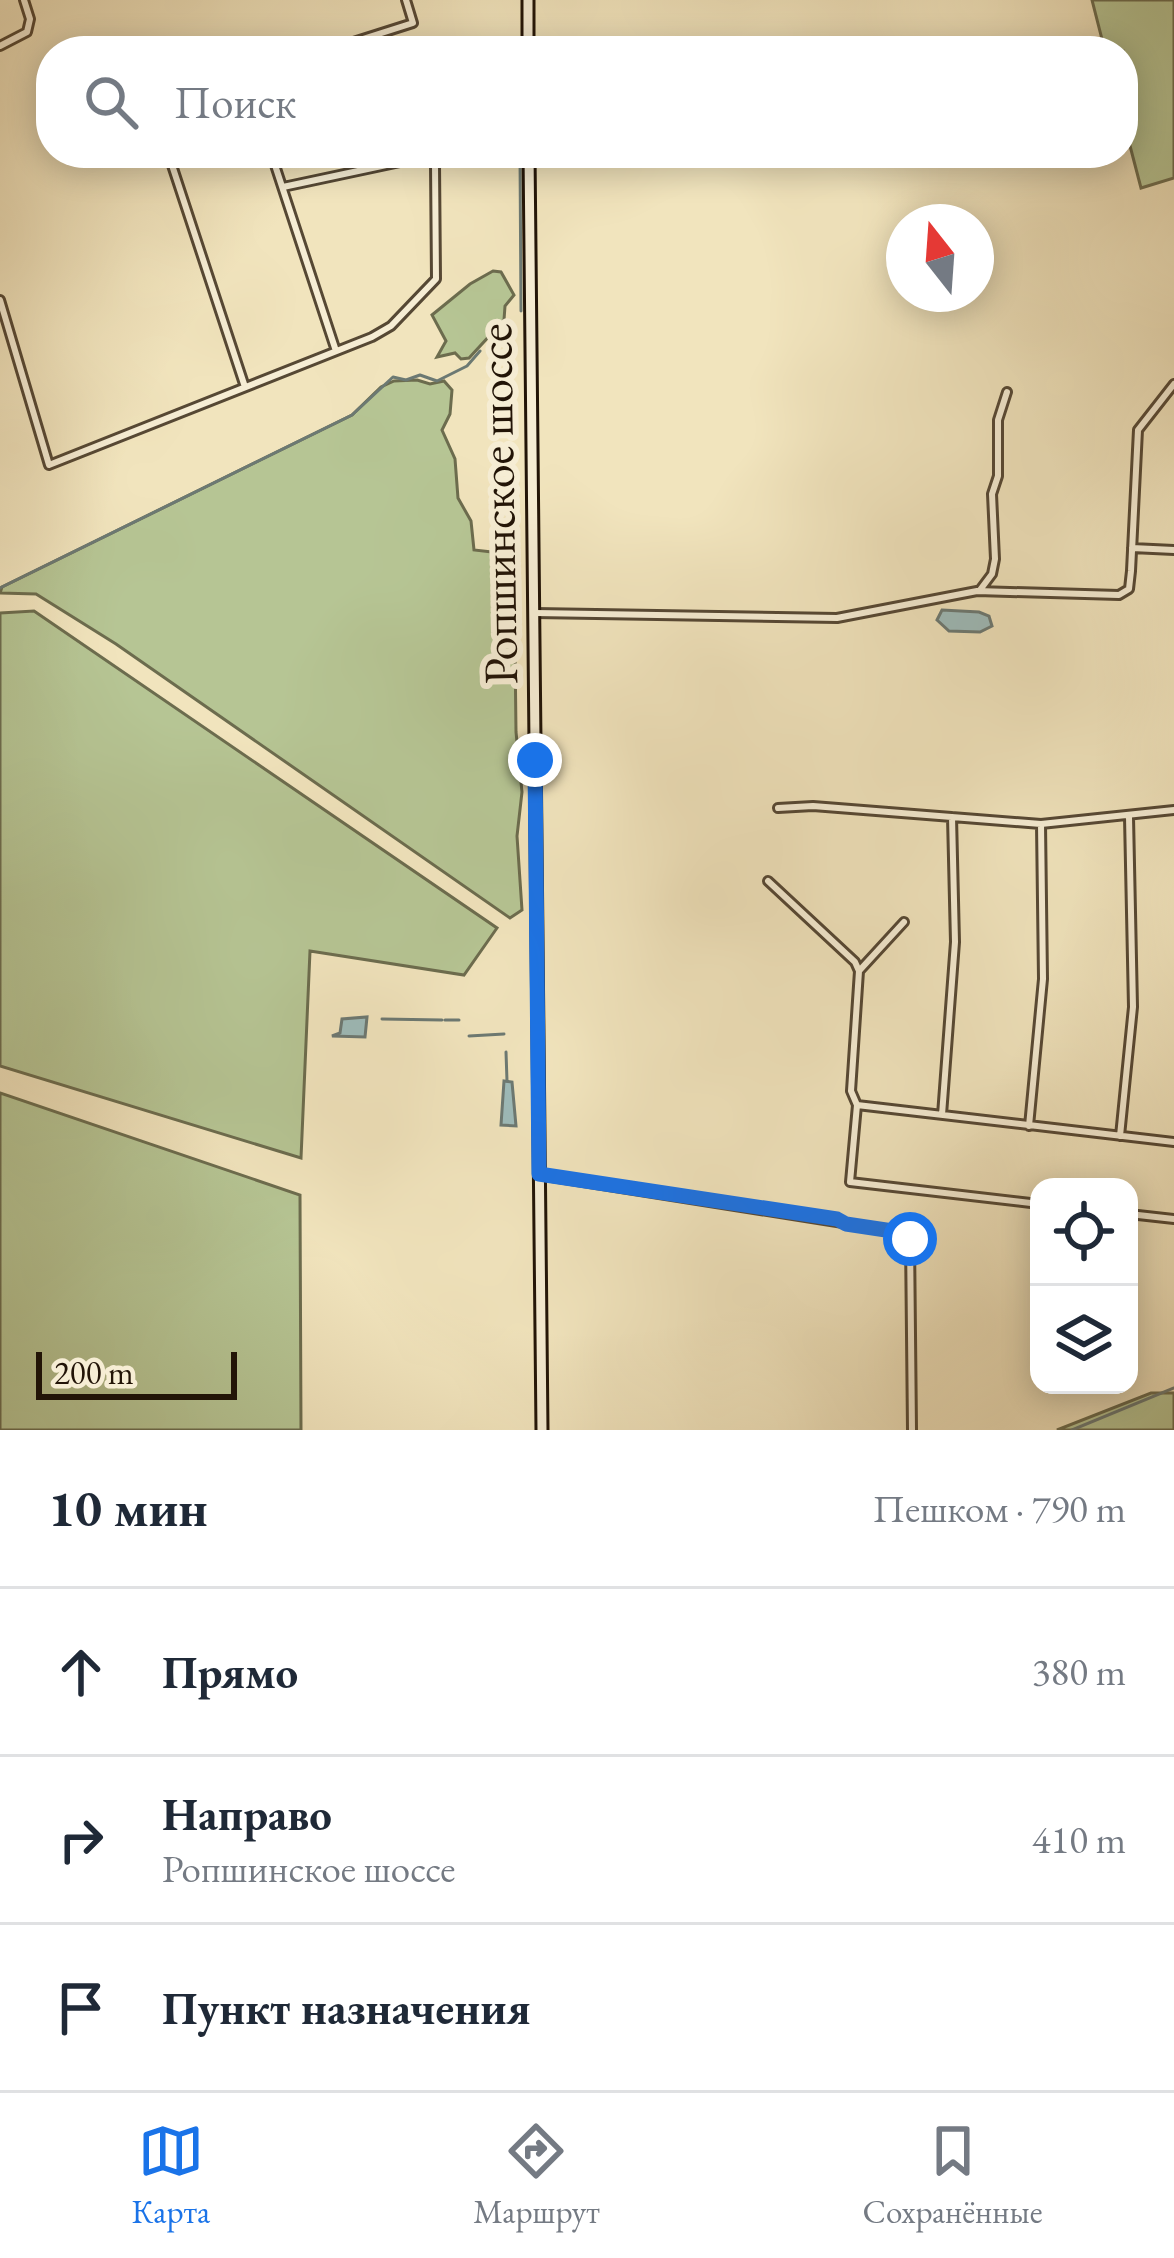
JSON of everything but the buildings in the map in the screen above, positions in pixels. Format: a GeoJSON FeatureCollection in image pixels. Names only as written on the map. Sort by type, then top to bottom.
{"type":"FeatureCollection","features":[{"type":"Feature","properties":{"kind":"main road"},"geometry":{"type":"LineString","coordinates":[[527,0],[528,36]]}},
{"type":"Feature","properties":{"kind":"main road","name":"Ропшинское шоссе"},"geometry":{"type":"LineString","coordinates":[[529,168],[542,1430]]}},
{"type":"Feature","properties":{"kind":"street"},"geometry":{"type":"LineString","coordinates":[[0,46],[27,32],[30,19],[24,0]]}},
{"type":"Feature","properties":{"kind":"street"},"geometry":{"type":"LineString","coordinates":[[373,36],[413,23],[406,0]]}},
{"type":"Feature","properties":{"kind":"street"},"geometry":{"type":"LineString","coordinates":[[173,168],[245,387]]}},
{"type":"Feature","properties":{"kind":"street"},"geometry":{"type":"LineString","coordinates":[[276,168],[336,351]]}},
{"type":"Feature","properties":{"kind":"street"},"geometry":{"type":"LineString","coordinates":[[283,187],[373,168]]}},
{"type":"Feature","properties":{"kind":"street"},"geometry":{"type":"LineString","coordinates":[[0,300],[49,465],[392,326],[436,279],[435,168]]}},
{"type":"Feature","properties":{"kind":"street"},"geometry":{"type":"LineString","coordinates":[[0,347],[13,343]]}},
{"type":"Feature","properties":{"kind":"street"},"geometry":{"type":"LineString","coordinates":[[535,613],[837,617],[977,592],[1119,595],[1129,589],[1138,430],[1174,384]]}},
{"type":"Feature","properties":{"kind":"street"},"geometry":{"type":"LineString","coordinates":[[977,592],[986,585],[995,559],[992,494],[998,476],[998,420],[1007,392]]}},
{"type":"Feature","properties":{"kind":"street"},"geometry":{"type":"LineString","coordinates":[[1132,548],[1174,550]]}},
{"type":"Feature","properties":{"kind":"street"},"geometry":{"type":"LineString","coordinates":[[778,808],[813,806],[1041,824],[1174,810]]}},
{"type":"Feature","properties":{"kind":"street"},"geometry":{"type":"LineString","coordinates":[[942,1115],[955,942],[952,817]]}},
{"type":"Feature","properties":{"kind":"street"},"geometry":{"type":"LineString","coordinates":[[1120,1136],[1133,1007],[1129,817]]}},
{"type":"Feature","properties":{"kind":"street"},"geometry":{"type":"LineString","coordinates":[[1029,1126],[1043,979],[1041,824]]}},
{"type":"Feature","properties":{"kind":"street"},"geometry":{"type":"LineString","coordinates":[[768,881],[859,971],[851,1091],[857,1105],[850,1182],[1030,1203]]}},
{"type":"Feature","properties":{"kind":"street"},"geometry":{"type":"LineString","coordinates":[[859,971],[904,922]]}},
{"type":"Feature","properties":{"kind":"street"},"geometry":{"type":"LineString","coordinates":[[857,1105],[1174,1142]]}},
{"type":"Feature","properties":{"kind":"street"},"geometry":{"type":"LineString","coordinates":[[539,1174],[906,1233],[910,1239],[911,1430]]}},
{"type":"Feature","properties":{"kind":"street"},"geometry":{"type":"LineString","coordinates":[[1138,1215],[1174,1219]]}},
{"type":"Feature","properties":{"kind":"green space"},"geometry":{"type":"Polygon","coordinates":[[[1092,0],[1174,0],[1174,178],[1141,188],[1136,168],[1138,36],[1101,36],[1092,0]]]}},
{"type":"Feature","properties":{"kind":"green space"},"geometry":{"type":"Polygon","coordinates":[[[493,271],[501,272],[514,295],[505,306],[504,320],[469,358],[461,359],[455,353],[437,357],[446,341],[432,315],[493,271]]]}},
{"type":"Feature","properties":{"kind":"green space"},"geometry":{"type":"Polygon","coordinates":[[[444,381],[452,390],[450,414],[442,430],[455,459],[458,498],[471,521],[474,550],[509,554],[514,564],[522,910],[510,918],[116,644],[36,594],[0,593],[2,587],[352,415],[381,387],[444,381]]]}},
{"type":"Feature","properties":{"kind":"green space"},"geometry":{"type":"Polygon","coordinates":[[[34,611],[497,928],[464,975],[310,951],[301,1158],[0,1066],[0,613],[34,611]]]}},
{"type":"Feature","properties":{"kind":"green space"},"geometry":{"type":"Polygon","coordinates":[[[0,1093],[300,1195],[301,1430],[0,1430],[0,1093]]]}},
{"type":"Feature","properties":{"kind":"green space"},"geometry":{"type":"Polygon","coordinates":[[[1151,1393],[1174,1393],[1174,1430],[1057,1430],[1151,1393]]]}},
{"type":"Feature","properties":{"kind":"water"},"geometry":{"type":"Polygon","coordinates":[[[942,610],[979,612],[989,616],[992,626],[980,632],[949,631],[937,620],[942,610]]]}},
{"type":"Feature","properties":{"kind":"water"},"geometry":{"type":"Polygon","coordinates":[[[367,1017],[365,1037],[332,1036],[340,1033],[342,1019],[367,1017]]]}},
{"type":"Feature","properties":{"kind":"water"},"geometry":{"type":"Polygon","coordinates":[[[504,1081],[512,1082],[516,1126],[501,1125],[504,1081]]]}},
{"type":"Feature","properties":{"kind":"waterway"},"geometry":{"type":"LineString","coordinates":[[520,168],[521,311]]}},
{"type":"Feature","properties":{"kind":"waterway"},"geometry":{"type":"LineString","coordinates":[[0,588],[352,415],[393,377],[406,380],[420,375],[437,381],[467,366],[480,351]]}},
{"type":"Feature","properties":{"kind":"waterway"},"geometry":{"type":"LineString","coordinates":[[382,1019],[442,1020]]}},
{"type":"Feature","properties":{"kind":"waterway"},"geometry":{"type":"LineString","coordinates":[[445,1020],[459,1020]]}},
{"type":"Feature","properties":{"kind":"waterway"},"geometry":{"type":"LineString","coordinates":[[469,1036],[504,1034]]}},
{"type":"Feature","properties":{"kind":"waterway"},"geometry":{"type":"LineString","coordinates":[[506,1052],[507,1081]]}},
{"type":"Feature","properties":{"kind":"waterway"},"geometry":{"type":"LineString","coordinates":[[1072,1430],[1174,1388]]}},
{"type":"Feature","properties":{"kind":"route"},"geometry":{"type":"LineString","coordinates":[[535,760],[539,1174],[837,1219],[906,1233],[910,1239]]}}]}
